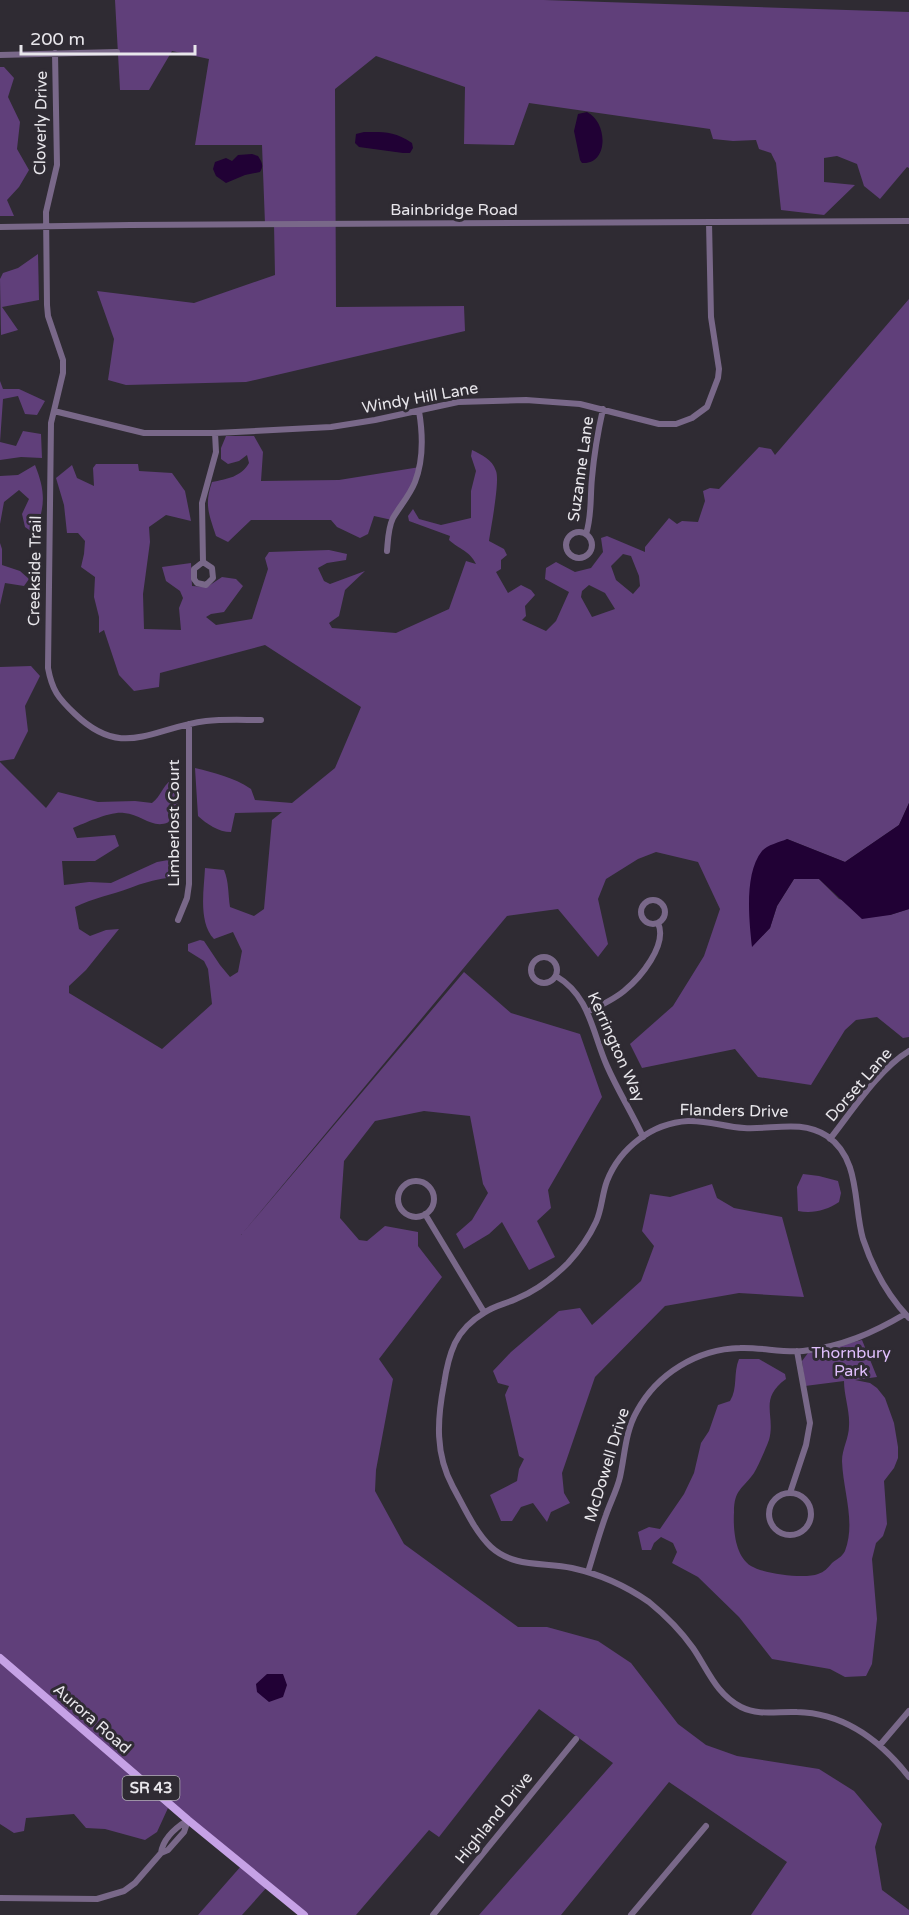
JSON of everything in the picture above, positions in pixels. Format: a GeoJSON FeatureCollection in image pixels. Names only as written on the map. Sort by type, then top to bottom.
{"type":"FeatureCollection","features":[{"type":"Feature","properties":{"kind":"main road","name":"Aurora Road"},"geometry":{"type":"LineString","coordinates":[[0,1658],[188,1820],[304,1915]]}},
{"type":"Feature","properties":{"kind":"street"},"geometry":{"type":"LineString","coordinates":[[0,55],[117,52]]}},
{"type":"Feature","properties":{"kind":"street","name":"Cloverly Drive"},"geometry":{"type":"LineString","coordinates":[[47,227],[47,200],[54,185],[57,165],[55,53]]}},
{"type":"Feature","properties":{"kind":"street","name":"Bainbridge Road"},"geometry":{"type":"LineString","coordinates":[[0,227],[909,221]]}},
{"type":"Feature","properties":{"kind":"street","name":"Windy Hill Lane"},"geometry":{"type":"LineString","coordinates":[[54,411],[144,433],[215,433],[330,427],[459,402],[492,400],[563,402],[603,409],[659,424],[676,424],[692,418],[707,407],[715,388],[719,369],[711,317],[709,222]]}},
{"type":"Feature","properties":{"kind":"street","name":"Creekside Trail"},"geometry":{"type":"LineString","coordinates":[[47,227],[48,316],[63,360],[63,373],[51,423],[48,668],[53,689],[62,702],[89,728],[120,740],[214,720],[261,720]]}},
{"type":"Feature","properties":{"kind":"street","name":"Suzanne Lane"},"geometry":{"type":"LineString","coordinates":[[586,534],[578,531],[567,538],[566,549],[572,556],[580,558],[590,552],[592,544],[586,534],[603,409]]}},
{"type":"Feature","properties":{"kind":"street"},"geometry":{"type":"LineString","coordinates":[[387,551],[388,533],[392,520],[414,484],[420,467],[422,430],[419,411]]}},
{"type":"Feature","properties":{"kind":"street"},"geometry":{"type":"LineString","coordinates":[[203,562],[202,503],[216,452],[215,433]]}},
{"type":"Feature","properties":{"kind":"street","name":"Limberlost Court"},"geometry":{"type":"LineString","coordinates":[[178,920],[187,898],[189,884],[189,724]]}},
{"type":"Feature","properties":{"kind":"street"},"geometry":{"type":"LineString","coordinates":[[648,901],[660,902],[665,909],[664,917],[658,923],[651,924],[642,917],[641,910],[648,901]]}},
{"type":"Feature","properties":{"kind":"street"},"geometry":{"type":"LineString","coordinates":[[587,1012],[624,992],[644,970],[660,940],[661,930],[658,923]]}},
{"type":"Feature","properties":{"kind":"street","name":"Kerrington Way"},"geometry":{"type":"LineString","coordinates":[[541,958],[549,958],[557,968],[556,976],[546,983],[537,981],[532,975],[532,966],[541,958]]}},
{"type":"Feature","properties":{"kind":"street","name":"Kerrington Way"},"geometry":{"type":"LineString","coordinates":[[556,976],[574,989],[587,1012],[607,1066],[643,1137]]}},
{"type":"Feature","properties":{"kind":"street","name":"Dorset Lane"},"geometry":{"type":"LineString","coordinates":[[830,1138],[884,1072],[899,1057],[909,1051]]}},
{"type":"Feature","properties":{"kind":"street","name":"Flanders Drive"},"geometry":{"type":"LineString","coordinates":[[830,1138],[812,1129],[798,1126],[750,1129],[696,1121],[671,1124],[643,1137],[629,1148],[615,1166],[607,1182],[596,1220],[585,1241],[572,1258],[557,1274],[535,1289],[484,1312],[458,1339],[448,1364],[438,1428],[440,1447],[447,1473],[481,1534],[494,1550],[520,1562],[588,1572],[625,1587],[650,1603],[690,1643],[715,1686],[733,1702],[754,1712],[796,1712],[821,1715],[852,1726],[880,1745],[909,1777]]}},
{"type":"Feature","properties":{"kind":"street"},"geometry":{"type":"LineString","coordinates":[[830,1138],[841,1150],[852,1171],[859,1223],[872,1263],[886,1288],[907,1316]]}},
{"type":"Feature","properties":{"kind":"street"},"geometry":{"type":"LineString","coordinates":[[417,1180],[431,1189],[434,1200],[430,1211],[425,1214],[413,1217],[402,1211],[398,1193],[406,1184],[417,1180]]}},
{"type":"Feature","properties":{"kind":"street"},"geometry":{"type":"LineString","coordinates":[[425,1214],[484,1312]]}},
{"type":"Feature","properties":{"kind":"street","name":"McDowell Drive"},"geometry":{"type":"LineString","coordinates":[[588,1572],[620,1478],[631,1425],[654,1386],[667,1375],[687,1361],[712,1352],[739,1348],[797,1351],[822,1348],[855,1339],[907,1316]]}},
{"type":"Feature","properties":{"kind":"street"},"geometry":{"type":"LineString","coordinates":[[790,1492],[807,1501],[812,1513],[808,1526],[797,1534],[791,1535],[773,1527],[769,1514],[770,1508],[778,1497],[790,1492],[806,1444],[810,1423],[797,1351]]}},
{"type":"Feature","properties":{"kind":"street"},"geometry":{"type":"LineString","coordinates":[[880,1745],[909,1711]]}},
{"type":"Feature","properties":{"kind":"street","name":"Highland Drive"},"geometry":{"type":"LineString","coordinates":[[433,1915],[576,1739]]}},
{"type":"Feature","properties":{"kind":"street"},"geometry":{"type":"LineString","coordinates":[[0,1898],[96,1899],[112,1896],[135,1883],[161,1853],[168,1850],[184,1832],[188,1820]]}},
{"type":"Feature","properties":{"kind":"street"},"geometry":{"type":"LineString","coordinates":[[631,1915],[706,1826]]}},
{"type":"Feature","properties":{"kind":"green space"},"geometry":{"type":"Polygon","coordinates":[[[115,0],[544,0],[909,12],[909,168],[907,167],[880,199],[864,186],[857,164],[837,156],[824,158],[824,182],[855,185],[824,215],[781,210],[776,163],[771,153],[759,149],[756,140],[713,139],[710,129],[529,103],[514,145],[464,144],[465,87],[376,56],[335,89],[336,307],[464,306],[465,331],[246,382],[126,385],[108,380],[114,339],[97,291],[194,303],[275,275],[274,224],[265,224],[262,145],[195,145],[209,59],[172,51],[149,90],[120,90],[115,0]]]}},
{"type":"Feature","properties":{"kind":"green space"},"geometry":{"type":"Polygon","coordinates":[[[0,67],[4,67],[14,78],[8,97],[20,122],[17,149],[29,170],[19,187],[7,200],[14,216],[0,216],[0,67]]]}},
{"type":"Feature","properties":{"kind":"green space"},"geometry":{"type":"Polygon","coordinates":[[[38,254],[39,300],[2,307],[18,330],[1,335],[0,279],[3,273],[18,268],[38,254]]]}},
{"type":"Feature","properties":{"kind":"green space"},"geometry":{"type":"Polygon","coordinates":[[[909,299],[909,803],[899,825],[845,862],[787,839],[750,898],[752,946],[770,928],[777,906],[794,879],[819,879],[839,899],[890,915],[909,909],[909,1037],[903,1038],[877,1017],[856,1020],[845,1030],[811,1085],[758,1077],[735,1049],[642,1068],[630,1044],[673,1006],[704,956],[720,909],[698,862],[656,852],[638,859],[606,879],[598,899],[608,944],[598,957],[558,909],[507,916],[241,1235],[464,972],[511,1013],[580,1034],[602,1097],[548,1190],[551,1208],[537,1221],[555,1257],[529,1270],[502,1222],[489,1234],[464,1249],[456,1234],[472,1220],[488,1193],[483,1184],[470,1116],[424,1111],[375,1121],[344,1161],[340,1218],[359,1240],[367,1241],[385,1226],[418,1232],[418,1246],[442,1277],[379,1359],[393,1379],[376,1470],[375,1491],[404,1544],[518,1627],[547,1627],[598,1641],[631,1663],[678,1724],[706,1745],[737,1756],[819,1769],[854,1791],[882,1824],[875,1847],[882,1890],[909,1910],[909,1915],[751,1915],[787,1862],[669,1782],[561,1915],[479,1915],[613,1763],[539,1709],[439,1837],[429,1830],[356,1915],[304,1915],[268,1886],[242,1915],[198,1915],[242,1865],[144,1783],[142,1786],[168,1808],[157,1832],[145,1840],[105,1829],[86,1828],[74,1814],[26,1818],[24,1831],[14,1833],[0,1824],[0,762],[46,808],[58,792],[98,802],[152,803],[171,780],[177,785],[178,816],[163,824],[124,813],[98,818],[73,828],[77,838],[115,835],[119,846],[95,861],[62,861],[64,885],[89,882],[111,883],[157,862],[174,859],[175,869],[167,878],[144,883],[75,907],[79,929],[90,936],[106,930],[119,929],[86,970],[69,986],[69,993],[162,1049],[212,1004],[208,969],[204,961],[188,951],[188,944],[204,941],[230,977],[238,972],[242,951],[233,932],[214,939],[206,924],[203,905],[205,868],[224,870],[230,907],[254,916],[264,909],[272,820],[282,812],[235,813],[231,832],[213,827],[198,816],[195,768],[237,781],[251,789],[255,800],[292,803],[335,768],[361,707],[265,645],[160,673],[159,687],[134,691],[119,675],[104,630],[99,633],[99,617],[94,597],[95,577],[81,567],[85,541],[78,533],[67,533],[64,505],[56,478],[72,465],[77,478],[94,486],[93,468],[96,464],[138,464],[139,471],[172,473],[185,491],[191,521],[166,515],[149,527],[150,542],[143,594],[144,629],[181,630],[179,608],[183,598],[180,591],[166,581],[162,567],[191,563],[192,586],[207,587],[222,577],[236,579],[243,586],[224,612],[206,617],[216,625],[252,619],[268,569],[265,558],[269,552],[329,550],[347,554],[346,560],[327,563],[318,568],[324,581],[330,584],[365,571],[345,590],[339,616],[329,623],[332,628],[396,633],[449,609],[466,561],[476,564],[467,553],[449,540],[450,536],[409,521],[408,516],[413,509],[419,519],[441,525],[471,518],[471,491],[476,471],[471,456],[472,450],[489,460],[497,476],[489,541],[504,549],[507,555],[501,560],[501,569],[496,572],[508,593],[521,585],[531,590],[535,595],[525,606],[526,616],[522,620],[546,631],[556,621],[569,592],[545,579],[546,568],[556,562],[575,572],[591,568],[603,552],[601,538],[607,536],[645,552],[645,547],[669,518],[677,524],[682,521],[698,522],[705,501],[703,491],[710,488],[719,489],[759,447],[771,449],[775,455],[909,299]],[[623,554],[611,566],[616,580],[633,594],[640,586],[639,576],[631,556],[623,554]],[[589,585],[582,591],[581,597],[592,617],[615,609],[605,593],[589,585]]]}},
{"type":"Feature","properties":{"kind":"green space"},"geometry":{"type":"Polygon","coordinates":[[[0,381],[3,389],[19,389],[45,401],[37,415],[25,414],[18,396],[3,399],[0,442],[0,381]]]}},
{"type":"Feature","properties":{"kind":"green space"},"geometry":{"type":"Polygon","coordinates":[[[23,431],[41,434],[42,458],[21,457],[0,460],[0,442],[16,446],[23,431]]]}},
{"type":"Feature","properties":{"kind":"green space"},"geometry":{"type":"Polygon","coordinates":[[[226,436],[254,436],[263,452],[261,481],[339,480],[420,467],[414,484],[392,520],[374,516],[368,534],[360,538],[337,527],[331,520],[251,520],[228,542],[216,536],[208,509],[208,497],[212,482],[238,474],[249,463],[247,455],[239,461],[228,464],[221,459],[221,448],[226,436]]]}},
{"type":"Feature","properties":{"kind":"green space"},"geometry":{"type":"Polygon","coordinates":[[[35,465],[43,499],[35,534],[25,527],[22,514],[29,499],[19,490],[4,502],[0,524],[0,476],[18,475],[35,465]]]}},
{"type":"Feature","properties":{"kind":"green space"},"geometry":{"type":"Polygon","coordinates":[[[0,543],[2,565],[20,571],[29,579],[24,586],[5,583],[0,605],[0,543]]]}},
{"type":"Feature","properties":{"kind":"green space"},"geometry":{"type":"Polygon","coordinates":[[[31,666],[40,676],[25,706],[28,731],[14,759],[0,761],[0,667],[31,666]]]}},
{"type":"Feature","properties":{"kind":"green space"},"geometry":{"type":"Polygon","coordinates":[[[803,1174],[838,1181],[841,1193],[839,1202],[820,1211],[798,1211],[797,1187],[803,1174]]]}},
{"type":"Feature","properties":{"kind":"green space"},"geometry":{"type":"Polygon","coordinates":[[[712,1184],[717,1198],[734,1208],[782,1217],[804,1297],[739,1293],[665,1306],[595,1377],[562,1473],[564,1493],[570,1503],[551,1512],[547,1522],[533,1503],[521,1507],[512,1521],[501,1521],[490,1495],[517,1481],[524,1459],[519,1456],[505,1395],[509,1386],[498,1383],[493,1371],[511,1352],[559,1311],[580,1308],[592,1325],[641,1281],[654,1246],[642,1231],[650,1194],[670,1197],[712,1184]]]}},
{"type":"Feature","properties":{"kind":"green space","name":"Thornbury Park"},"geometry":{"type":"Polygon","coordinates":[[[862,1340],[877,1377],[855,1380],[870,1383],[885,1398],[894,1423],[898,1458],[884,1481],[887,1524],[883,1536],[876,1543],[872,1559],[877,1619],[872,1664],[866,1676],[845,1677],[830,1669],[772,1659],[739,1617],[698,1577],[672,1563],[677,1552],[673,1543],[661,1537],[654,1543],[651,1550],[642,1550],[638,1532],[649,1527],[660,1529],[684,1494],[694,1473],[701,1443],[709,1431],[718,1405],[730,1401],[739,1359],[759,1359],[785,1374],[786,1379],[778,1386],[770,1400],[769,1440],[754,1473],[740,1490],[734,1504],[734,1526],[738,1549],[746,1562],[765,1571],[804,1576],[826,1570],[844,1553],[848,1540],[849,1518],[842,1461],[849,1430],[849,1415],[844,1381],[805,1386],[802,1361],[808,1353],[862,1340]]]}},
{"type":"Feature","properties":{"kind":"shaded area"},"geometry":{"type":"Polygon","coordinates":[[[587,112],[599,124],[602,142],[597,157],[591,162],[582,163],[574,131],[578,114],[587,112]]]}},
{"type":"Feature","properties":{"kind":"shaded area"},"geometry":{"type":"Polygon","coordinates":[[[364,132],[394,134],[412,143],[413,148],[410,153],[403,153],[359,147],[355,143],[356,134],[364,132]]]}},
{"type":"Feature","properties":{"kind":"shaded area"},"geometry":{"type":"Polygon","coordinates":[[[238,155],[258,156],[261,162],[260,172],[226,183],[216,176],[213,169],[215,162],[226,158],[232,161],[238,155]]]}},
{"type":"Feature","properties":{"kind":"shaded area"},"geometry":{"type":"Polygon","coordinates":[[[909,803],[909,909],[890,915],[862,919],[819,879],[794,879],[777,906],[770,928],[752,947],[749,911],[750,884],[756,860],[764,849],[787,839],[845,862],[899,825],[909,803]]]}},
{"type":"Feature","properties":{"kind":"shaded area"},"geometry":{"type":"Polygon","coordinates":[[[267,1674],[283,1674],[287,1685],[283,1697],[269,1702],[257,1692],[256,1684],[267,1674]]]}}]}
